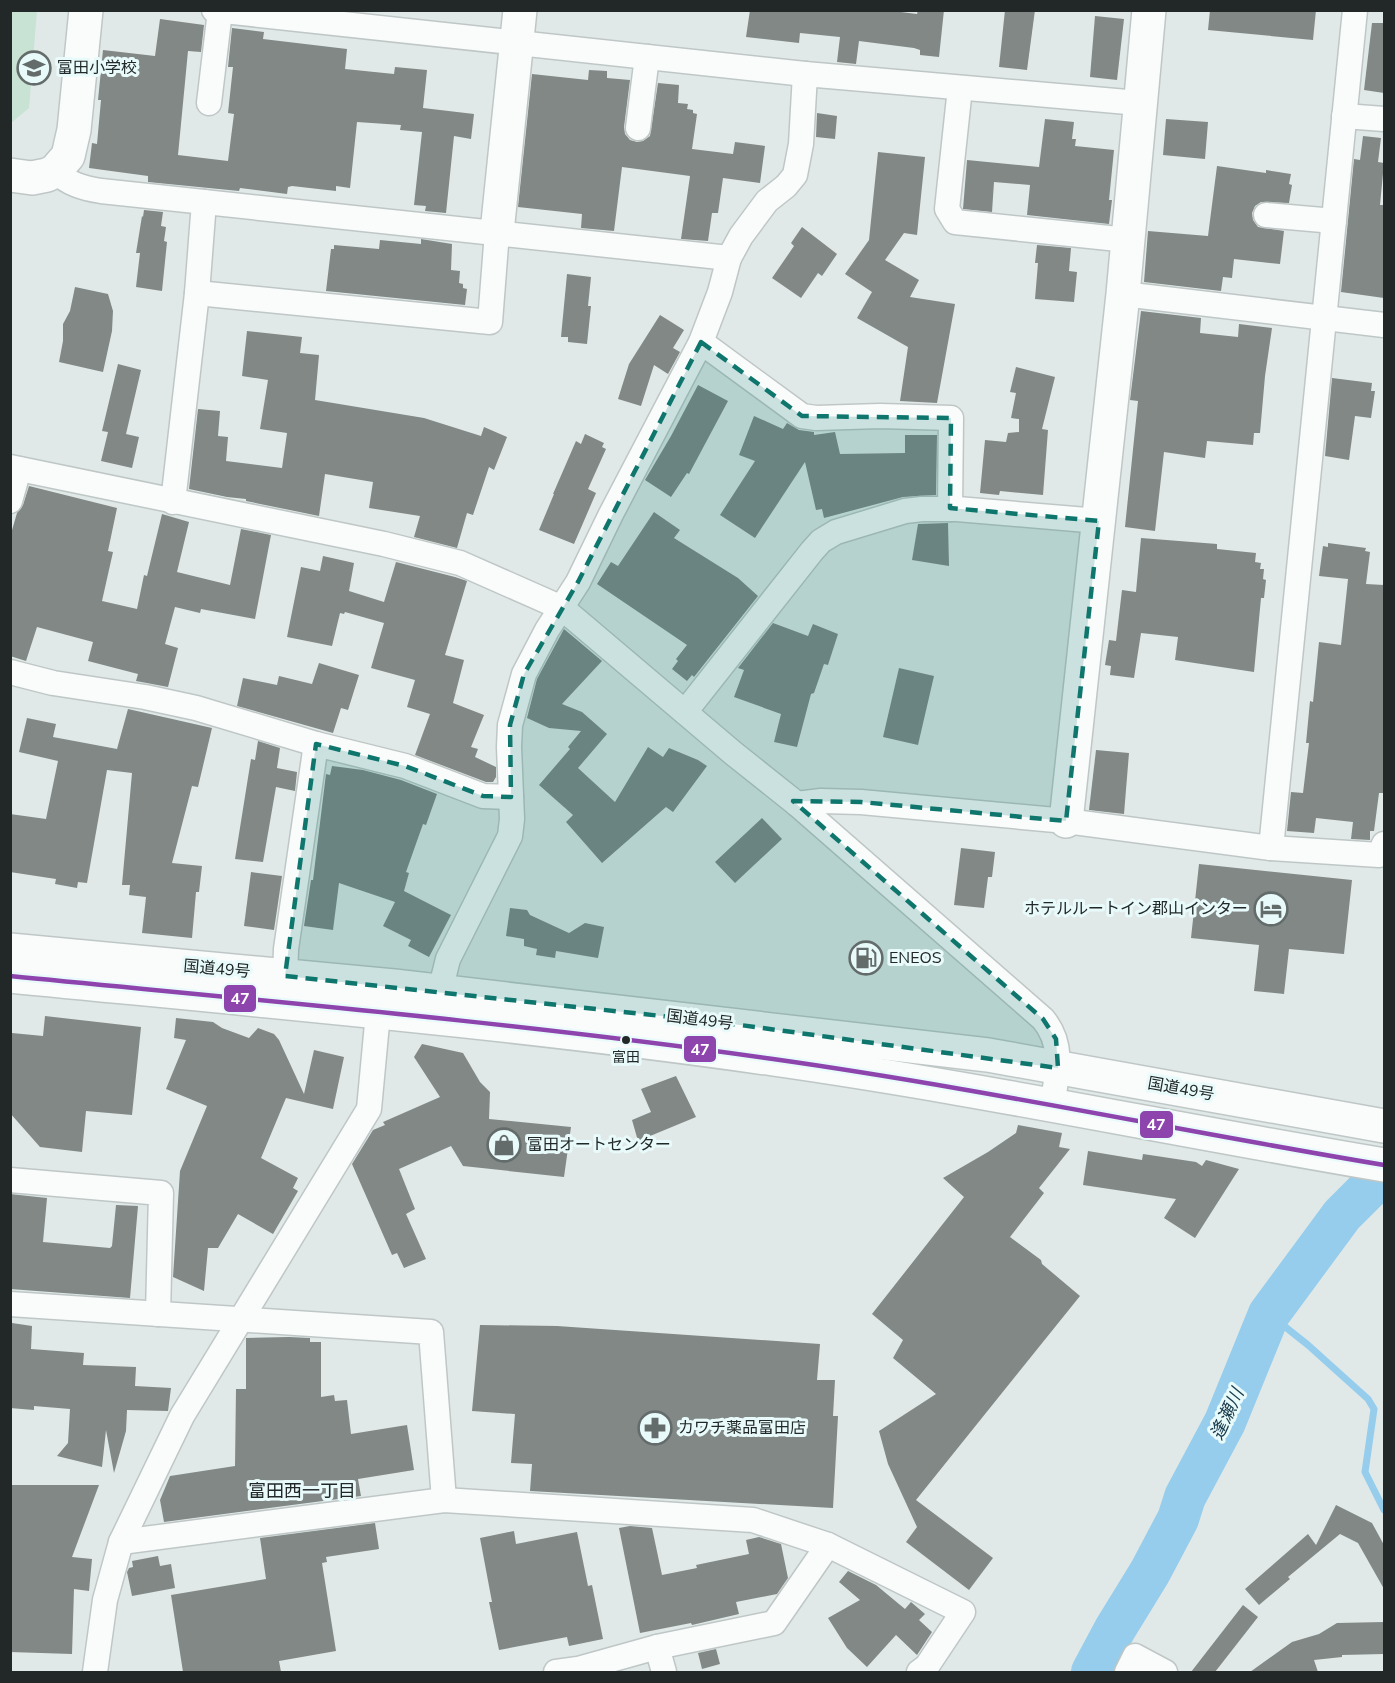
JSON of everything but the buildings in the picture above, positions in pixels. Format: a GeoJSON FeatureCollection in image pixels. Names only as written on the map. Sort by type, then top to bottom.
{"type":"FeatureCollection","features":[{"type":"Feature","properties":{"kind":"main road"},"geometry":{"type":"LineString","coordinates":[[10,175],[38,178],[55,171],[68,156],[74,130],[86,10]]}},
{"type":"Feature","properties":{"kind":"main road"},"geometry":{"type":"LineString","coordinates":[[497,232],[520,10]]}},
{"type":"Feature","properties":{"kind":"main road"},"geometry":{"type":"LineString","coordinates":[[1066,821],[1123,294],[1149,10]]}},
{"type":"Feature","properties":{"kind":"main road","name":"国道49号"},"geometry":{"type":"LineString","coordinates":[[10,950],[440,991],[976,1053],[1384,1126]]}},
{"type":"Feature","properties":{"kind":"main road","name":"国道49号"},"geometry":{"type":"LineString","coordinates":[[10,976],[378,1012],[774,1059],[1384,1166]]}},
{"type":"Feature","properties":{"kind":"street"},"geometry":{"type":"LineString","coordinates":[[1271,848],[1355,10]]}},
{"type":"Feature","properties":{"kind":"street"},"geometry":{"type":"LineString","coordinates":[[209,103],[225,11],[805,74],[1140,103]]}},
{"type":"Feature","properties":{"kind":"street"},"geometry":{"type":"LineString","coordinates":[[638,128],[646,57]]}},
{"type":"Feature","properties":{"kind":"street"},"geometry":{"type":"LineString","coordinates":[[440,991],[448,959],[510,836],[512,819],[510,725],[524,674],[578,582],[701,342],[720,292],[729,258],[741,236],[767,201],[786,186],[795,175],[801,144],[805,74]]}},
{"type":"Feature","properties":{"kind":"street"},"geometry":{"type":"LineString","coordinates":[[960,88],[947,209],[955,222],[1128,240]]}},
{"type":"Feature","properties":{"kind":"street"},"geometry":{"type":"LineString","coordinates":[[1344,116],[1384,119]]}},
{"type":"Feature","properties":{"kind":"street"},"geometry":{"type":"LineString","coordinates":[[55,171],[71,183],[90,189],[729,258]]}},
{"type":"Feature","properties":{"kind":"street"},"geometry":{"type":"LineString","coordinates":[[173,502],[197,293],[204,202]]}},
{"type":"Feature","properties":{"kind":"street"},"geometry":{"type":"LineString","coordinates":[[1266,215],[1334,221]]}},
{"type":"Feature","properties":{"kind":"street"},"geometry":{"type":"LineString","coordinates":[[197,293],[490,322],[497,232]]}},
{"type":"Feature","properties":{"kind":"street"},"geometry":{"type":"LineString","coordinates":[[1123,294],[1384,325]]}},
{"type":"Feature","properties":{"kind":"street"},"geometry":{"type":"LineString","coordinates":[[701,342],[802,416],[816,418],[880,416],[951,418],[950,509]]}},
{"type":"Feature","properties":{"kind":"street"},"geometry":{"type":"LineString","coordinates":[[10,501],[15,468],[384,544],[460,563],[562,608],[797,804],[1043,1019],[1056,1039],[1058,1068],[1052,1106]]}},
{"type":"Feature","properties":{"kind":"street"},"geometry":{"type":"LineString","coordinates":[[685,712],[821,541],[836,532],[905,511],[936,508],[1099,521]]}},
{"type":"Feature","properties":{"kind":"street"},"geometry":{"type":"LineString","coordinates":[[10,672],[53,683],[145,697],[196,708],[316,744],[405,766],[483,796],[511,797]]}},
{"type":"Feature","properties":{"kind":"street"},"geometry":{"type":"LineString","coordinates":[[285,976],[286,949],[316,744]]}},
{"type":"Feature","properties":{"kind":"street"},"geometry":{"type":"LineString","coordinates":[[797,804],[821,801],[861,802],[1066,821],[1271,848],[1379,855],[1384,844]]}},
{"type":"Feature","properties":{"kind":"street"},"geometry":{"type":"LineString","coordinates":[[95,1672],[105,1600],[121,1542],[182,1416],[369,1109],[378,1012]]}},
{"type":"Feature","properties":{"kind":"street"},"geometry":{"type":"LineString","coordinates":[[10,1180],[161,1193],[158,1314]]}},
{"type":"Feature","properties":{"kind":"street"},"geometry":{"type":"LineString","coordinates":[[10,1304],[431,1332],[444,1500]]}},
{"type":"Feature","properties":{"kind":"street"},"geometry":{"type":"LineString","coordinates":[[121,1542],[444,1500],[753,1520],[828,1545],[963,1612],[927,1666],[919,1672]]}},
{"type":"Feature","properties":{"kind":"street"},"geometry":{"type":"LineString","coordinates":[[556,1672],[578,1669],[657,1647],[774,1623],[828,1545]]}},
{"type":"Feature","properties":{"kind":"street"},"geometry":{"type":"LineString","coordinates":[[657,1647],[664,1672]]}},
{"type":"Feature","properties":{"kind":"street"},"geometry":{"type":"LineString","coordinates":[[1127,1672],[1135,1656],[1165,1672]]}},
{"type":"Feature","properties":{"kind":"highlighted area"},"geometry":{"type":"Polygon","coordinates":[[[701,342],[802,416],[951,418],[950,508],[1099,521],[1066,821],[861,802],[793,801],[1043,1019],[1056,1039],[1058,1068],[718,1022],[285,976],[316,744],[405,766],[483,796],[511,797],[510,725],[524,674],[578,582],[701,342]]]}},
{"type":"Feature","properties":{"kind":"green space"},"geometry":{"type":"Polygon","coordinates":[[[11,10],[37,11],[29,108],[11,123],[11,10]]]}},
{"type":"Feature","properties":{"kind":"waterway","name":"逢瀬川"},"geometry":{"type":"LineString","coordinates":[[1092,1672],[1178,1519],[1185,1497],[1225,1422],[1269,1314],[1342,1215],[1384,1173]]}},
{"type":"Feature","properties":{"kind":"waterway"},"geometry":{"type":"LineString","coordinates":[[1269,1314],[1308,1345],[1368,1399],[1374,1409],[1365,1472],[1384,1510]]}},
{"type":"Feature","properties":{"kind":"transit line","name":"47"},"geometry":{"type":"LineString","coordinates":[[10,976],[583,1034],[773,1059],[1003,1096],[1384,1165]]}},
{"type":"Feature","properties":{"kind":"place","name":"富田小学校"},"geometry":{"type":"Point","coordinates":[34,68]}},
{"type":"Feature","properties":{"kind":"place","name":"ホテルルートイン郡山インター"},"geometry":{"type":"Point","coordinates":[1271,909]}},
{"type":"Feature","properties":{"kind":"place","name":"ENEOS"},"geometry":{"type":"Point","coordinates":[866,958]}},
{"type":"Feature","properties":{"kind":"place","name":"富田"},"geometry":{"type":"Point","coordinates":[626,1040]}},
{"type":"Feature","properties":{"kind":"place","name":"富田オートセンター"},"geometry":{"type":"Point","coordinates":[504,1145]}},
{"type":"Feature","properties":{"kind":"place","name":"カワチ薬品富田店"},"geometry":{"type":"Point","coordinates":[655,1428]}},
{"type":"Feature","properties":{"kind":"district","name":"富田西一丁目"},"geometry":{"type":"Point","coordinates":[302,1491]}}]}
